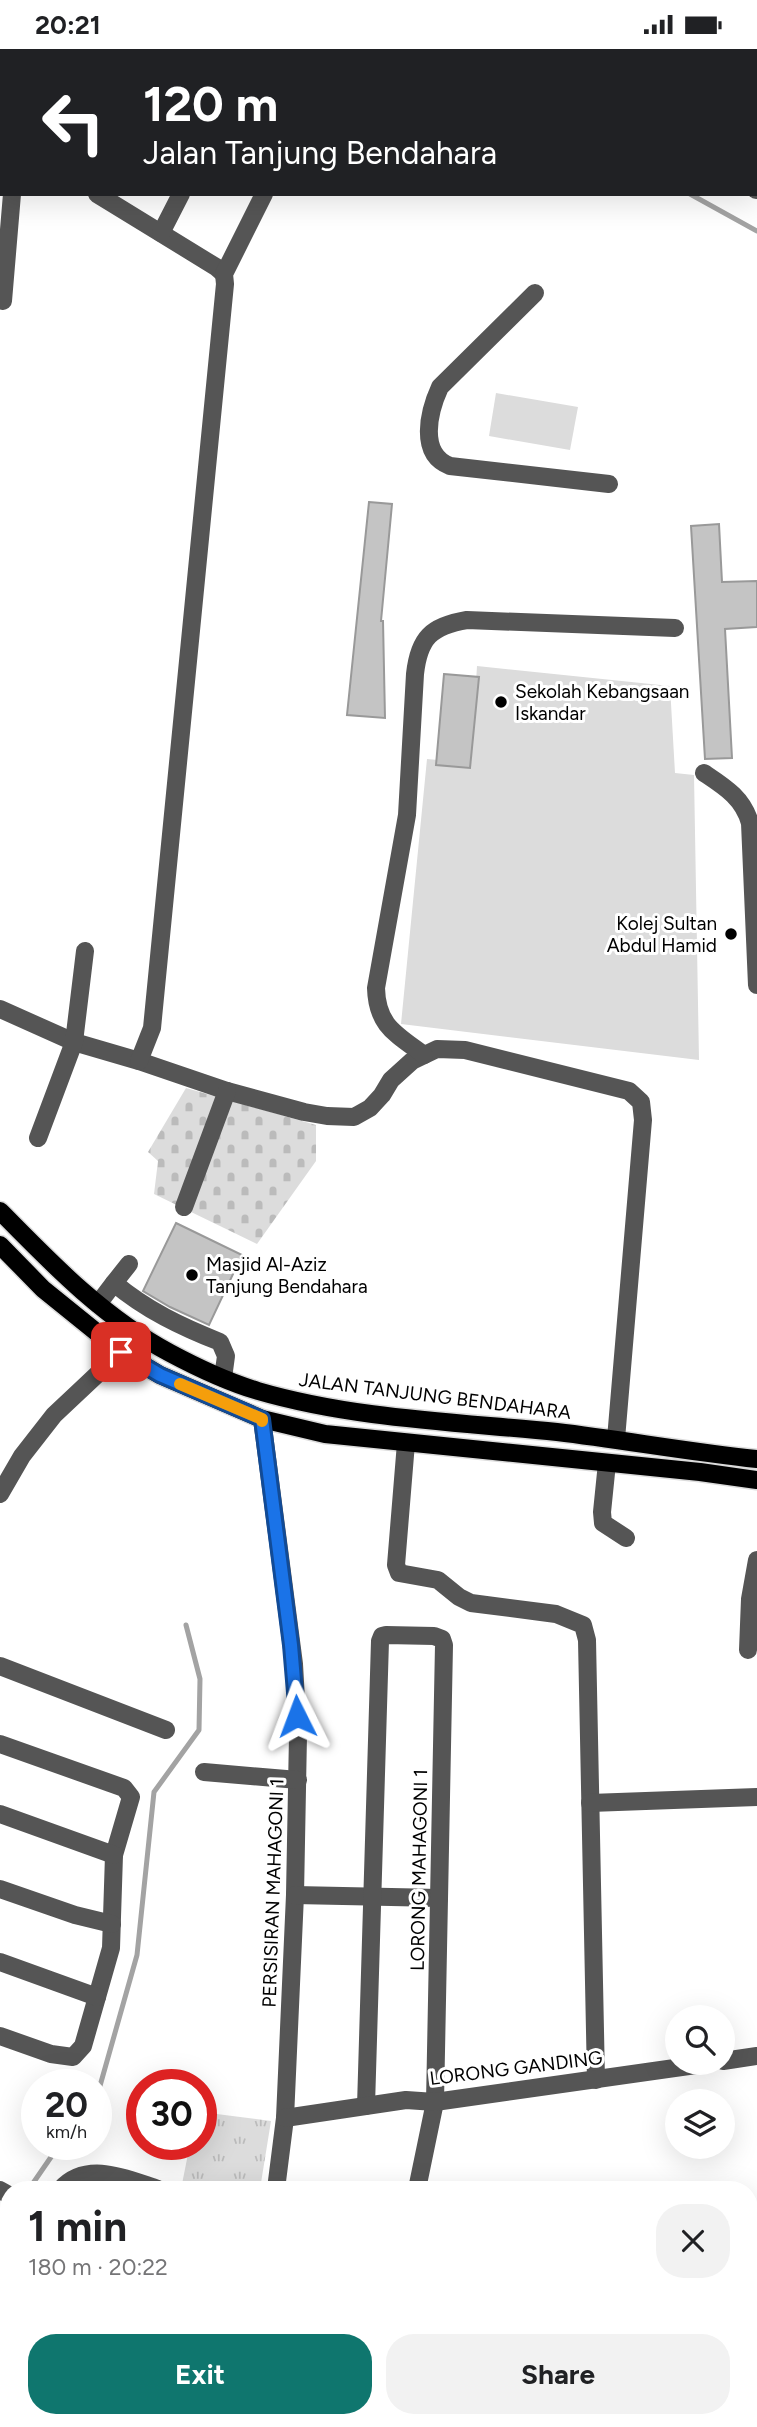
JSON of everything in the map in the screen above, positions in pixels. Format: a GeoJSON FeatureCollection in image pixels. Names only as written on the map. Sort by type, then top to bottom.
{"type":"FeatureCollection","features":[{"type":"Feature","properties":{"kind":"main road","name":"JALAN TANJUNG BENDAHARA"},"geometry":{"type":"LineString","coordinates":[[0,1211],[59,1271],[98,1304],[169,1353],[256,1390],[328,1407],[615,1439],[702,1453],[757,1458]]}},
{"type":"Feature","properties":{"kind":"main road"},"geometry":{"type":"LineString","coordinates":[[0,1245],[43,1289],[121,1352],[160,1375],[262,1419],[325,1434],[757,1479]]}},
{"type":"Feature","properties":{"kind":"street"},"geometry":{"type":"LineString","coordinates":[[3,301],[12,196]]}},
{"type":"Feature","properties":{"kind":"street"},"geometry":{"type":"LineString","coordinates":[[100,196],[224,274]]}},
{"type":"Feature","properties":{"kind":"street"},"geometry":{"type":"LineString","coordinates":[[161,233],[180,196]]}},
{"type":"Feature","properties":{"kind":"street"},"geometry":{"type":"LineString","coordinates":[[139,1061],[152,1028],[224,298],[224,274],[263,196]]}},
{"type":"Feature","properties":{"kind":"street"},"geometry":{"type":"LineString","coordinates":[[535,293],[440,387],[432,403],[429,421],[432,450],[441,463],[450,466],[609,484]]}},
{"type":"Feature","properties":{"kind":"street"},"geometry":{"type":"LineString","coordinates":[[424,1055],[388,1028],[382,1020],[376,988],[407,815],[416,667],[425,639],[443,625],[467,619],[675,628]]}},
{"type":"Feature","properties":{"kind":"street"},"geometry":{"type":"LineString","coordinates":[[704,773],[738,798],[748,813],[757,985]]}},
{"type":"Feature","properties":{"kind":"street"},"geometry":{"type":"LineString","coordinates":[[38,1138],[74,1042],[85,951]]}},
{"type":"Feature","properties":{"kind":"street"},"geometry":{"type":"LineString","coordinates":[[0,1009],[74,1042],[227,1091],[304,1112],[354,1117],[370,1108],[391,1080],[412,1061],[437,1049],[465,1050],[629,1091],[640,1102],[643,1120],[615,1439]]}},
{"type":"Feature","properties":{"kind":"street"},"geometry":{"type":"LineString","coordinates":[[184,1207],[227,1091]]}},
{"type":"Feature","properties":{"kind":"street"},"geometry":{"type":"LineString","coordinates":[[98,1304],[129,1264]]}},
{"type":"Feature","properties":{"kind":"street"},"geometry":{"type":"LineString","coordinates":[[114,1283],[167,1318],[220,1342],[227,1361],[223,1378]]}},
{"type":"Feature","properties":{"kind":"street"},"geometry":{"type":"LineString","coordinates":[[0,1494],[5,1471],[54,1415],[121,1352]]}},
{"type":"Feature","properties":{"kind":"street","name":"PERSISIRAN MAHAGONI 1"},"geometry":{"type":"LineString","coordinates":[[262,1419],[293,1664],[298,1780],[285,2118],[277,2181]]}},
{"type":"Feature","properties":{"kind":"street"},"geometry":{"type":"LineString","coordinates":[[406,1443],[396,1565],[399,1573],[438,1580],[458,1597],[471,1603],[556,1614],[583,1625],[587,1640],[596,2080]]}},
{"type":"Feature","properties":{"kind":"street"},"geometry":{"type":"LineString","coordinates":[[607,1463],[603,1523],[626,1538]]}},
{"type":"Feature","properties":{"kind":"street"},"geometry":{"type":"LineString","coordinates":[[748,1650],[750,1599],[757,1560]]}},
{"type":"Feature","properties":{"kind":"street","name":"LORONG MAHAGONI 1"},"geometry":{"type":"LineString","coordinates":[[372,1897],[380,1641],[382,1636],[386,1635],[434,1636],[442,1639],[444,1645],[435,2102],[419,2181]]}},
{"type":"Feature","properties":{"kind":"street"},"geometry":{"type":"LineString","coordinates":[[0,1666],[166,1730]]}},
{"type":"Feature","properties":{"kind":"street"},"geometry":{"type":"LineString","coordinates":[[0,1744],[124,1788],[130,1793],[131,1801],[114,1855],[111,1948],[83,2046],[73,2057],[51,2055],[0,2036]]}},
{"type":"Feature","properties":{"kind":"street"},"geometry":{"type":"LineString","coordinates":[[204,1772],[298,1780]]}},
{"type":"Feature","properties":{"kind":"street"},"geometry":{"type":"LineString","coordinates":[[590,1803],[757,1797]]}},
{"type":"Feature","properties":{"kind":"street"},"geometry":{"type":"LineString","coordinates":[[0,1814],[114,1855]]}},
{"type":"Feature","properties":{"kind":"street"},"geometry":{"type":"LineString","coordinates":[[0,1889],[75,1915],[112,1924]]}},
{"type":"Feature","properties":{"kind":"street"},"geometry":{"type":"LineString","coordinates":[[295,1895],[439,1898]]}},
{"type":"Feature","properties":{"kind":"street"},"geometry":{"type":"LineString","coordinates":[[366,2106],[372,1897]]}},
{"type":"Feature","properties":{"kind":"street"},"geometry":{"type":"LineString","coordinates":[[0,1962],[97,1997]]}},
{"type":"Feature","properties":{"kind":"street"},"geometry":{"type":"LineString","coordinates":[[735,2059],[757,2056]]}},
{"type":"Feature","properties":{"kind":"street","name":"LORONG GANDING"},"geometry":{"type":"LineString","coordinates":[[285,2118],[406,2099],[435,2102],[665,2070]]}},
{"type":"Feature","properties":{"kind":"street"},"geometry":{"type":"LineString","coordinates":[[71,2181],[86,2174],[107,2174],[121,2181]]}},
{"type":"Feature","properties":{"kind":"green space"},"geometry":{"type":"Polygon","coordinates":[[[496,393],[578,407],[570,450],[489,436],[496,393]]]}},
{"type":"Feature","properties":{"kind":"green space"},"geometry":{"type":"Polygon","coordinates":[[[477,666],[670,686],[675,773],[694,775],[699,1060],[401,1024],[427,759],[471,763],[477,666]]]}},
{"type":"Feature","properties":{"kind":"green space"},"geometry":{"type":"Polygon","coordinates":[[[186,1088],[316,1125],[316,1161],[257,1244],[154,1194],[158,1161],[148,1152],[186,1088]]]}},
{"type":"Feature","properties":{"kind":"green space"},"geometry":{"type":"Polygon","coordinates":[[[217,2114],[271,2121],[261,2181],[183,2181],[187,2160],[217,2160],[217,2114]]]}},
{"type":"Feature","properties":{"kind":"building"},"geometry":{"type":"Polygon","coordinates":[[[369,502],[392,504],[381,621],[385,718],[347,715],[369,502]]]}},
{"type":"Feature","properties":{"kind":"building"},"geometry":{"type":"Polygon","coordinates":[[[719,524],[722,582],[757,581],[757,627],[725,629],[732,758],[705,759],[691,526],[719,524]]]}},
{"type":"Feature","properties":{"kind":"building"},"geometry":{"type":"Polygon","coordinates":[[[444,674],[479,677],[470,768],[436,765],[444,674]]]}},
{"type":"Feature","properties":{"kind":"building","name":"Masjid Al-Aziz Tanjung Bendahara"},"geometry":{"type":"Polygon","coordinates":[[[176,1223],[242,1255],[209,1325],[143,1291],[176,1223]]]}},
{"type":"Feature","properties":{"kind":"waterway"},"geometry":{"type":"LineString","coordinates":[[694,196],[757,231]]}},
{"type":"Feature","properties":{"kind":"waterway"},"geometry":{"type":"LineString","coordinates":[[105,2069],[137,1955],[154,1792],[199,1730],[200,1679],[186,1625]]}},
{"type":"Feature","properties":{"kind":"waterway"},"geometry":{"type":"LineString","coordinates":[[35,2181],[49,2160]]}},
{"type":"Feature","properties":{"kind":"slow traffic"},"geometry":{"type":"LineString","coordinates":[[180,1384],[262,1421]]}},
{"type":"Feature","properties":{"kind":"place","name":"Sekolah Kebangsaan Iskandar"},"geometry":{"type":"Point","coordinates":[501,702]}},
{"type":"Feature","properties":{"kind":"place","name":"Kolej Sultan Abdul Hamid"},"geometry":{"type":"Point","coordinates":[731,934]}},
{"type":"Feature","properties":{"kind":"place","name":"Masjid Al-Aziz Tanjung Bendahara"},"geometry":{"type":"Point","coordinates":[192,1275]}},
{"type":"Feature","properties":{"kind":"route"},"geometry":{"type":"LineString","coordinates":[[121,1352],[160,1375],[262,1419],[291,1645],[297,1716]]}}]}
